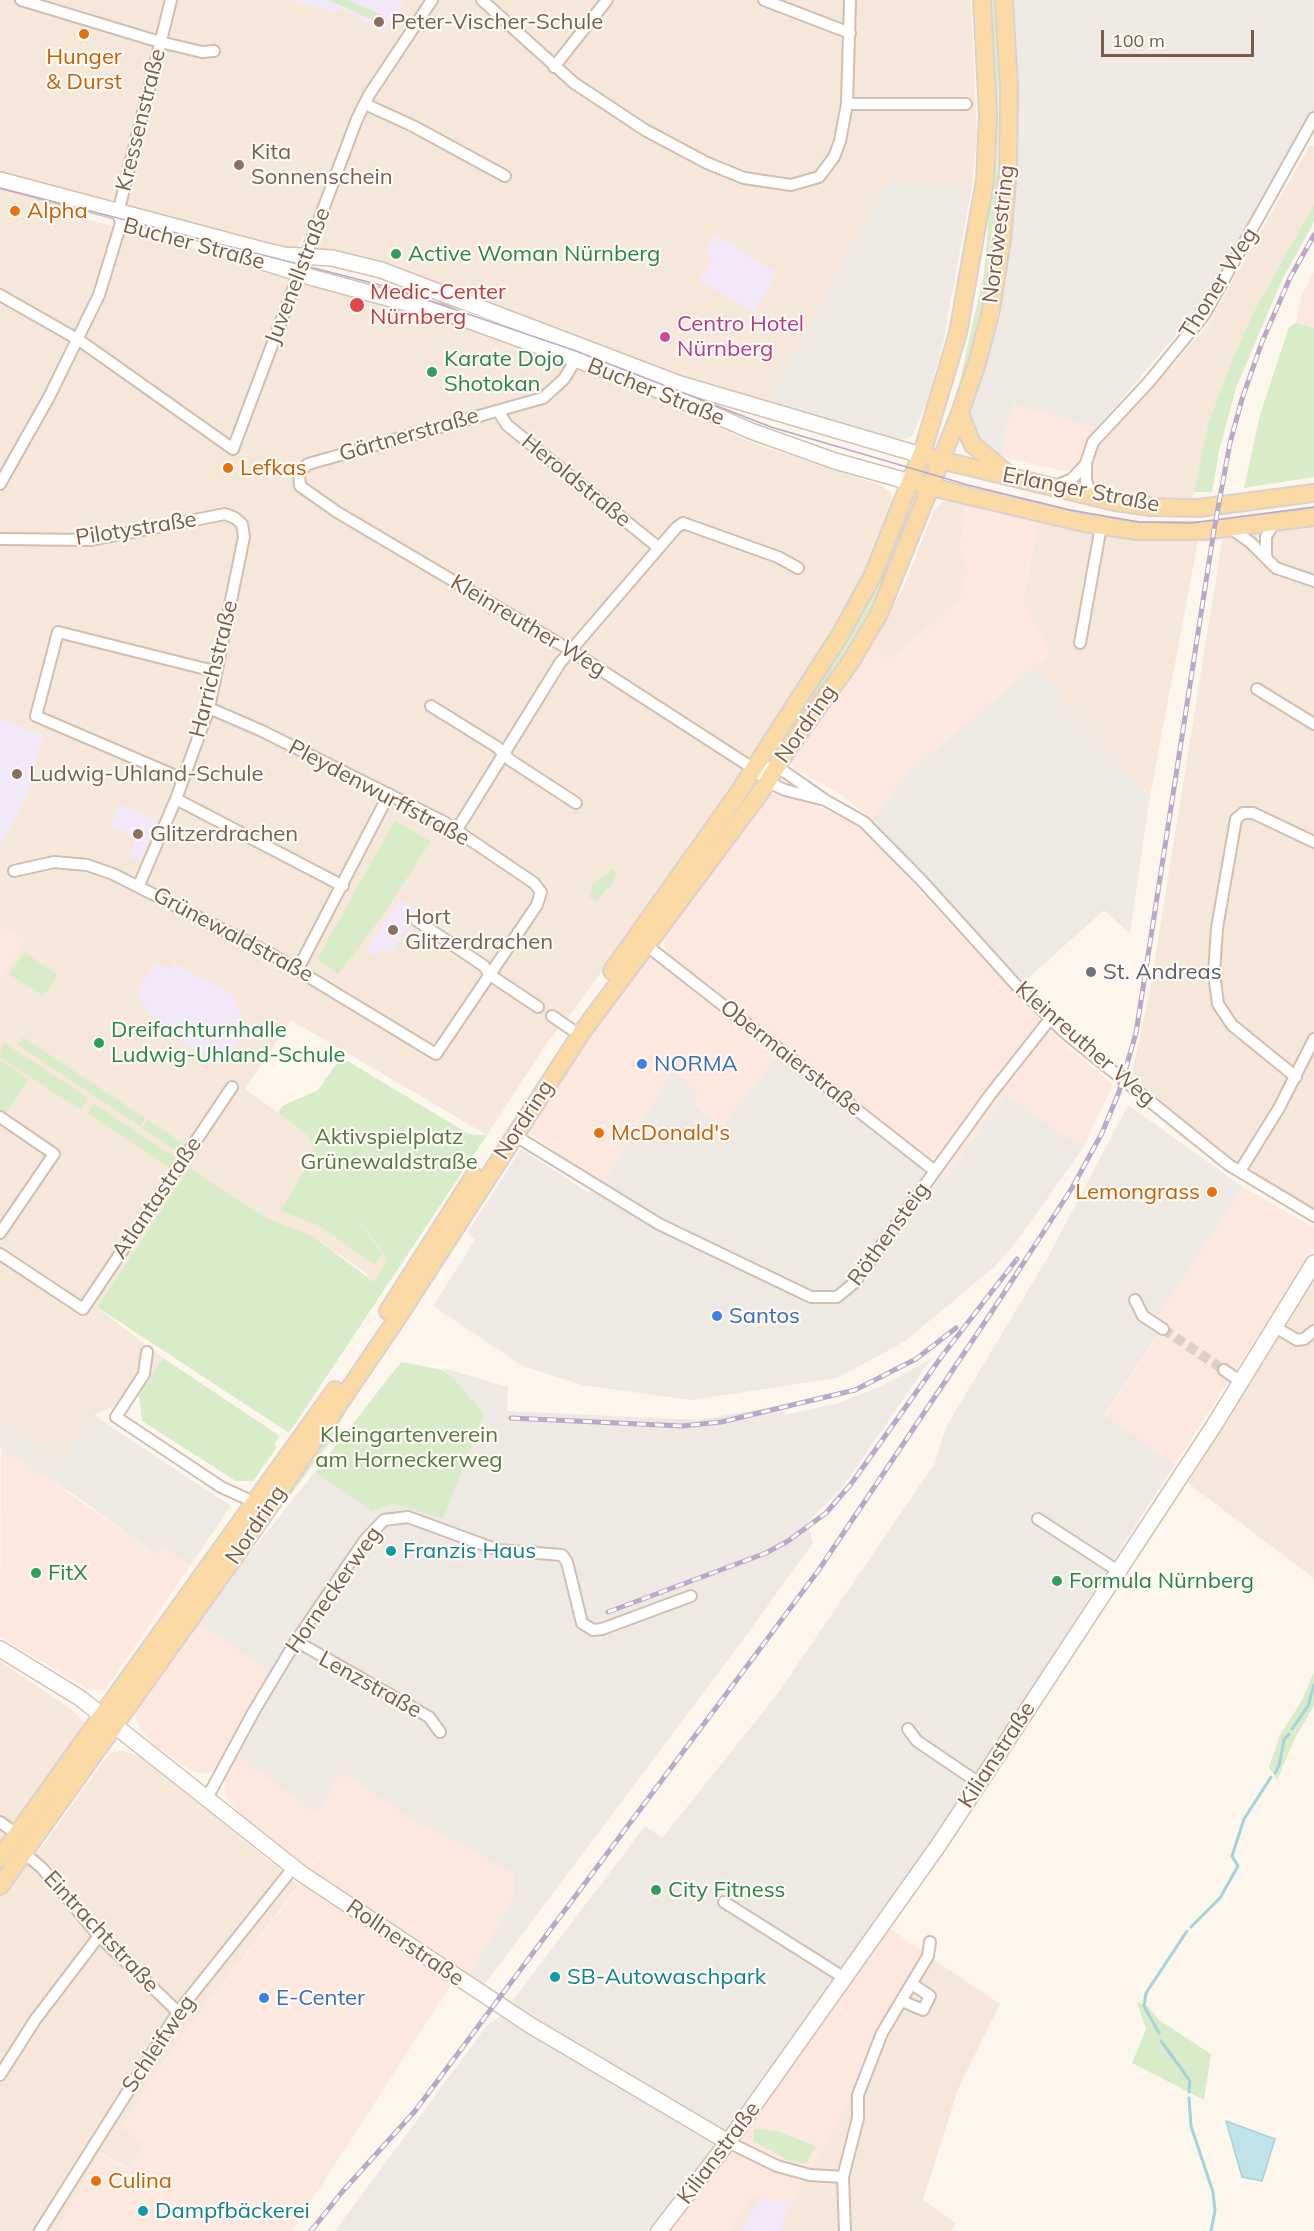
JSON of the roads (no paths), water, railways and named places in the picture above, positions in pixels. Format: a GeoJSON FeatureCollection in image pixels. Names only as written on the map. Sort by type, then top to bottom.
{"type":"FeatureCollection","features":[{"type":"Feature","properties":{"kind":"main road","name":"Nordwestring"},"geometry":{"type":"LineString","coordinates":[[921,455],[956,342],[985,180],[988,114],[982,0]]}},
{"type":"Feature","properties":{"kind":"main road","name":"Nordwestring"},"geometry":{"type":"LineString","coordinates":[[942,460],[985,335],[1004,225],[1009,109],[1004,0]]}},
{"type":"Feature","properties":{"kind":"main road","name":"Bucher Straße"},"geometry":{"type":"LineString","coordinates":[[0,180],[298,273],[454,315],[737,402],[921,455]]}},
{"type":"Feature","properties":{"kind":"main road","name":"Bucher Straße"},"geometry":{"type":"LineString","coordinates":[[0,190],[259,249],[341,260],[389,273],[759,434],[843,463],[932,487]]}},
{"type":"Feature","properties":{"kind":"main road"},"geometry":{"type":"LineString","coordinates":[[960,413],[972,444],[1012,478]]}},
{"type":"Feature","properties":{"kind":"main road","name":"Erlanger Straße"},"geometry":{"type":"LineString","coordinates":[[921,455],[1139,506],[1180,508],[1314,493]]}},
{"type":"Feature","properties":{"kind":"main road","name":"Nordring"},"geometry":{"type":"LineString","coordinates":[[0,1886],[256,1503],[388,1311],[571,1029],[754,770],[856,608],[873,575],[921,455]]}},
{"type":"Feature","properties":{"kind":"main road","name":"Nordring"},"geometry":{"type":"LineString","coordinates":[[0,1858],[109,1721],[388,1333],[582,1032],[646,945],[682,901],[772,775],[872,628],[889,594],[942,460]]}},
{"type":"Feature","properties":{"kind":"main road","name":"Erlanger Straße"},"geometry":{"type":"LineString","coordinates":[[932,487],[1101,526],[1170,533],[1314,517]]}},
{"type":"Feature","properties":{"kind":"main road","name":"Kilianstraße"},"geometry":{"type":"LineString","coordinates":[[659,2231],[728,2142],[846,1979],[980,1783],[1241,1382],[1314,1263]]}},
{"type":"Feature","properties":{"kind":"main road","name":"Rollnerstraße"},"geometry":{"type":"LineString","coordinates":[[0,1649],[57,1682],[293,1868],[536,2029],[728,2142]]}},
{"type":"Feature","properties":{"kind":"street"},"geometry":{"type":"LineString","coordinates":[[21,0],[160,42],[202,52],[214,51]]}},
{"type":"Feature","properties":{"kind":"street","name":"Kressenstraße"},"geometry":{"type":"LineString","coordinates":[[0,484],[79,340],[99,295],[120,218],[171,0]]}},
{"type":"Feature","properties":{"kind":"street","name":"Juvenellstraße"},"geometry":{"type":"LineString","coordinates":[[79,340],[233,449],[298,273],[365,104],[432,0]]}},
{"type":"Feature","properties":{"kind":"street"},"geometry":{"type":"LineString","coordinates":[[482,0],[554,67],[627,118],[692,155],[744,178],[780,185],[802,184],[819,177],[826,170],[840,141],[847,104],[850,0]]}},
{"type":"Feature","properties":{"kind":"street"},"geometry":{"type":"LineString","coordinates":[[554,67],[607,0]]}},
{"type":"Feature","properties":{"kind":"street"},"geometry":{"type":"LineString","coordinates":[[764,0],[850,33]]}},
{"type":"Feature","properties":{"kind":"street"},"geometry":{"type":"LineString","coordinates":[[365,104],[413,126],[505,176]]}},
{"type":"Feature","properties":{"kind":"street"},"geometry":{"type":"LineString","coordinates":[[847,104],[966,104]]}},
{"type":"Feature","properties":{"kind":"street","name":"Thoner Weg"},"geometry":{"type":"LineString","coordinates":[[1053,487],[1072,479],[1086,463],[1089,451],[1100,432],[1149,383],[1204,315],[1314,118]]}},
{"type":"Feature","properties":{"kind":"street"},"geometry":{"type":"LineString","coordinates":[[0,295],[79,340]]}},
{"type":"Feature","properties":{"kind":"street","name":"Gärtnerstraße"},"geometry":{"type":"LineString","coordinates":[[300,486],[299,472],[308,464],[543,398],[564,379],[579,354]]}},
{"type":"Feature","properties":{"kind":"street","name":"Heroldstraße"},"geometry":{"type":"LineString","coordinates":[[498,411],[507,426],[659,548]]}},
{"type":"Feature","properties":{"kind":"street"},"geometry":{"type":"LineString","coordinates":[[1086,463],[1086,481],[1092,496]]}},
{"type":"Feature","properties":{"kind":"street","name":"Kleinreuther Weg"},"geometry":{"type":"LineString","coordinates":[[300,486],[337,512],[570,650],[754,770],[800,780],[825,800]]}},
{"type":"Feature","properties":{"kind":"street","name":"Pilotystraße"},"geometry":{"type":"LineString","coordinates":[[0,539],[91,540],[225,514],[235,518]]}},
{"type":"Feature","properties":{"kind":"street","name":"Harrichstraße"},"geometry":{"type":"LineString","coordinates":[[139,885],[176,799],[208,708],[244,537],[242,524],[235,518]]}},
{"type":"Feature","properties":{"kind":"street"},"geometry":{"type":"LineString","coordinates":[[1266,558],[1266,537],[1274,522]]}},
{"type":"Feature","properties":{"kind":"street"},"geometry":{"type":"LineString","coordinates":[[456,831],[570,650],[683,523],[778,557],[798,568]]}},
{"type":"Feature","properties":{"kind":"street"},"geometry":{"type":"LineString","coordinates":[[1080,644],[1101,526]]}},
{"type":"Feature","properties":{"kind":"street"},"geometry":{"type":"LineString","coordinates":[[1230,528],[1250,542],[1281,571],[1314,581]]}},
{"type":"Feature","properties":{"kind":"street"},"geometry":{"type":"LineString","coordinates":[[183,779],[36,716],[58,632],[214,671]]}},
{"type":"Feature","properties":{"kind":"street"},"geometry":{"type":"LineString","coordinates":[[1257,689],[1314,724]]}},
{"type":"Feature","properties":{"kind":"street"},"geometry":{"type":"LineString","coordinates":[[431,706],[576,803]]}},
{"type":"Feature","properties":{"kind":"street","name":"Pleydenwurffstraße"},"geometry":{"type":"LineString","coordinates":[[208,708],[388,794],[456,831],[534,883],[541,892],[537,905],[490,975]]}},
{"type":"Feature","properties":{"kind":"street","name":"Kleinreuther Weg"},"geometry":{"type":"LineString","coordinates":[[754,770],[772,775],[785,790],[825,800],[850,812],[874,831],[1050,1019],[1189,1135],[1240,1171],[1314,1216]]}},
{"type":"Feature","properties":{"kind":"street"},"geometry":{"type":"LineString","coordinates":[[298,969],[343,886],[388,794]]}},
{"type":"Feature","properties":{"kind":"street"},"geometry":{"type":"LineString","coordinates":[[176,799],[343,886]]}},
{"type":"Feature","properties":{"kind":"street"},"geometry":{"type":"LineString","coordinates":[[1296,1077],[1232,1025],[1218,1004],[1214,973],[1217,928],[1236,819],[1243,813],[1254,813],[1314,842]]}},
{"type":"Feature","properties":{"kind":"street","name":"Grünewaldstraße"},"geometry":{"type":"LineString","coordinates":[[14,871],[54,862],[70,863],[87,865],[139,885],[298,969],[436,1054],[490,975]]}},
{"type":"Feature","properties":{"kind":"street"},"geometry":{"type":"LineString","coordinates":[[416,920],[484,966],[490,975],[538,1007]]}},
{"type":"Feature","properties":{"kind":"street","name":"Obermaierstraße"},"geometry":{"type":"LineString","coordinates":[[646,945],[935,1171]]}},
{"type":"Feature","properties":{"kind":"street"},"geometry":{"type":"LineString","coordinates":[[552,1016],[571,1029]]}},
{"type":"Feature","properties":{"kind":"street","name":"Röthensteig"},"geometry":{"type":"LineString","coordinates":[[514,1135],[658,1224],[817,1299],[837,1298],[847,1292],[1036,1033],[1050,1019]]}},
{"type":"Feature","properties":{"kind":"street"},"geometry":{"type":"LineString","coordinates":[[1240,1171],[1296,1077],[1314,1039]]}},
{"type":"Feature","properties":{"kind":"street","name":"Atlantastraße"},"geometry":{"type":"LineString","coordinates":[[0,1254],[83,1309],[231,1087]]}},
{"type":"Feature","properties":{"kind":"street"},"geometry":{"type":"LineString","coordinates":[[0,1118],[54,1154],[0,1233]]}},
{"type":"Feature","properties":{"kind":"street"},"geometry":{"type":"LineString","coordinates":[[1135,1300],[1143,1316],[1163,1329]]}},
{"type":"Feature","properties":{"kind":"street"},"geometry":{"type":"LineString","coordinates":[[1275,1327],[1297,1340],[1304,1339],[1314,1331]]}},
{"type":"Feature","properties":{"kind":"street"},"geometry":{"type":"LineString","coordinates":[[147,1352],[144,1374],[116,1417],[221,1487],[256,1503]]}},
{"type":"Feature","properties":{"kind":"street"},"geometry":{"type":"LineString","coordinates":[[1224,1370],[1241,1382]]}},
{"type":"Feature","properties":{"kind":"street","name":"Horneckerweg"},"geometry":{"type":"LineString","coordinates":[[207,1798],[254,1711],[296,1641],[372,1530],[384,1521],[400,1517],[417,1520],[498,1550],[562,1555],[567,1562],[582,1623],[593,1630],[691,1596]]}},
{"type":"Feature","properties":{"kind":"street"},"geometry":{"type":"LineString","coordinates":[[1038,1519],[1118,1571]]}},
{"type":"Feature","properties":{"kind":"street","name":"Lenzstraße"},"geometry":{"type":"LineString","coordinates":[[296,1641],[429,1717],[440,1732]]}},
{"type":"Feature","properties":{"kind":"street"},"geometry":{"type":"LineString","coordinates":[[908,1729],[917,1741],[980,1783]]}},
{"type":"Feature","properties":{"kind":"street"},"geometry":{"type":"LineString","coordinates":[[0,1822],[17,1834]]}},
{"type":"Feature","properties":{"kind":"street","name":"Eintrachtstraße"},"geometry":{"type":"LineString","coordinates":[[24,1853],[42,1868],[99,1936],[178,2012]]}},
{"type":"Feature","properties":{"kind":"street","name":"Schleifweg"},"geometry":{"type":"LineString","coordinates":[[40,2231],[178,2012],[293,1868]]}},
{"type":"Feature","properties":{"kind":"street"},"geometry":{"type":"LineString","coordinates":[[724,1902],[846,1979]]}},
{"type":"Feature","properties":{"kind":"street"},"geometry":{"type":"LineString","coordinates":[[0,2075],[29,2029],[99,1936]]}},
{"type":"Feature","properties":{"kind":"street"},"geometry":{"type":"LineString","coordinates":[[845,2231],[843,2177],[858,2118],[858,2096],[882,2033],[928,1956],[930,1942]]}},
{"type":"Feature","properties":{"kind":"street"},"geometry":{"type":"LineString","coordinates":[[902,2001],[923,2010],[930,1996],[912,1984]]}},
{"type":"Feature","properties":{"kind":"street","name":"Rollnerstraße"},"geometry":{"type":"LineString","coordinates":[[728,2142],[777,2166],[810,2175],[843,2177]]}},
{"type":"Feature","properties":{"kind":"water"},"geometry":{"type":"Polygon","coordinates":[[[1226,2121],[1275,2139],[1262,2181],[1242,2177],[1226,2121]]]}},
{"type":"Feature","properties":{"kind":"waterway"},"geometry":{"type":"LineString","coordinates":[[1292,1729],[1308,1706],[1314,1685]]}},
{"type":"Feature","properties":{"kind":"waterway"},"geometry":{"type":"LineString","coordinates":[[1275,1773],[1279,1766],[1284,1740],[1289,1734]]}},
{"type":"Feature","properties":{"kind":"waterway"},"geometry":{"type":"LineString","coordinates":[[1191,1927],[1220,1898],[1238,1866],[1232,1856],[1244,1819],[1271,1777]]}},
{"type":"Feature","properties":{"kind":"waterway"},"geometry":{"type":"LineString","coordinates":[[1159,2033],[1144,2006],[1146,1993],[1187,1931]]}},
{"type":"Feature","properties":{"kind":"waterway"},"geometry":{"type":"LineString","coordinates":[[1161,2041],[1190,2081],[1189,2092]]}},
{"type":"Feature","properties":{"kind":"waterway"},"geometry":{"type":"LineString","coordinates":[[1189,2098],[1191,2126],[1213,2192],[1215,2211],[1211,2231]]}},
{"type":"Feature","properties":{"kind":"tunnel"},"geometry":{"type":"LineString","coordinates":[[1163,1329],[1224,1370]]}},
{"type":"Feature","properties":{"kind":"tram line"},"geometry":{"type":"LineString","coordinates":[[0,188],[392,288],[576,351],[771,427],[968,485],[1070,510],[1139,522],[1191,523],[1314,507]]}},
{"type":"Feature","properties":{"kind":"railway"},"geometry":{"type":"LineString","coordinates":[[311,2231],[342,2192],[415,2111],[818,1571],[991,1313],[1072,1188],[1102,1133],[1119,1092],[1136,1033],[1214,530],[1230,443],[1242,399],[1262,342],[1290,278],[1314,235]]}},
{"type":"Feature","properties":{"kind":"railway"},"geometry":{"type":"LineString","coordinates":[[608,1612],[766,1553],[788,1541],[826,1513],[851,1484],[942,1356],[1017,1259]]}},
{"type":"Feature","properties":{"kind":"railway"},"geometry":{"type":"LineString","coordinates":[[511,1418],[682,1426],[721,1422],[855,1390],[916,1359],[956,1328]]}},
{"type":"Feature","properties":{"kind":"place","name":"Peter-Vischer-Schule"},"geometry":{"type":"Point","coordinates":[379,22]}},
{"type":"Feature","properties":{"kind":"place","name":"Hunger & Durst"},"geometry":{"type":"Point","coordinates":[84,34]}},
{"type":"Feature","properties":{"kind":"place","name":"Kita Sonnenschein"},"geometry":{"type":"Point","coordinates":[239,165]}},
{"type":"Feature","properties":{"kind":"place","name":"Alpha"},"geometry":{"type":"Point","coordinates":[15,211]}},
{"type":"Feature","properties":{"kind":"place","name":"Active Woman Nürnberg"},"geometry":{"type":"Point","coordinates":[396,254]}},
{"type":"Feature","properties":{"kind":"place","name":"Medic-Center Nürnberg"},"geometry":{"type":"Point","coordinates":[357,305]}},
{"type":"Feature","properties":{"kind":"place","name":"Centro Hotel Nürnberg"},"geometry":{"type":"Point","coordinates":[665,337]}},
{"type":"Feature","properties":{"kind":"place","name":"Karate Dojo Shotokan"},"geometry":{"type":"Point","coordinates":[432,372]}},
{"type":"Feature","properties":{"kind":"place","name":"Lefkas"},"geometry":{"type":"Point","coordinates":[228,468]}},
{"type":"Feature","properties":{"kind":"place","name":"Ludwig-Uhland-Schule"},"geometry":{"type":"Point","coordinates":[17,774]}},
{"type":"Feature","properties":{"kind":"place","name":"Glitzerdrachen"},"geometry":{"type":"Point","coordinates":[138,834]}},
{"type":"Feature","properties":{"kind":"place","name":"Hort Glitzerdrachen"},"geometry":{"type":"Point","coordinates":[393,930]}},
{"type":"Feature","properties":{"kind":"place","name":"St. Andreas"},"geometry":{"type":"Point","coordinates":[1091,972]}},
{"type":"Feature","properties":{"kind":"place","name":"Dreifachturnhalle Ludwig-Uhland-Schule"},"geometry":{"type":"Point","coordinates":[99,1043]}},
{"type":"Feature","properties":{"kind":"place","name":"NORMA"},"geometry":{"type":"Point","coordinates":[642,1064]}},
{"type":"Feature","properties":{"kind":"place","name":"McDonald's"},"geometry":{"type":"Point","coordinates":[599,1133]}},
{"type":"Feature","properties":{"kind":"place","name":"Lemongrass"},"geometry":{"type":"Point","coordinates":[1212,1192]}},
{"type":"Feature","properties":{"kind":"place","name":"Santos"},"geometry":{"type":"Point","coordinates":[717,1316]}},
{"type":"Feature","properties":{"kind":"place","name":"Franzis Haus"},"geometry":{"type":"Point","coordinates":[391,1551]}},
{"type":"Feature","properties":{"kind":"place","name":"FitX"},"geometry":{"type":"Point","coordinates":[36,1573]}},
{"type":"Feature","properties":{"kind":"place","name":"Formula Nürnberg"},"geometry":{"type":"Point","coordinates":[1057,1581]}},
{"type":"Feature","properties":{"kind":"place","name":"City Fitness"},"geometry":{"type":"Point","coordinates":[656,1890]}},
{"type":"Feature","properties":{"kind":"place","name":"SB-Autowaschpark"},"geometry":{"type":"Point","coordinates":[555,1977]}},
{"type":"Feature","properties":{"kind":"place","name":"E-Center"},"geometry":{"type":"Point","coordinates":[264,1998]}},
{"type":"Feature","properties":{"kind":"place","name":"Culina"},"geometry":{"type":"Point","coordinates":[96,2181]}},
{"type":"Feature","properties":{"kind":"place","name":"Dampfbäckerei"},"geometry":{"type":"Point","coordinates":[143,2211]}},
{"type":"Feature","properties":{"kind":"park label","name":"Aktivspielplatz Grünewaldstraße"},"geometry":{"type":"Point","coordinates":[389,1150]}},
{"type":"Feature","properties":{"kind":"park label","name":"Kleingartenverein am Horneckerweg"},"geometry":{"type":"Point","coordinates":[409,1448]}}]}
